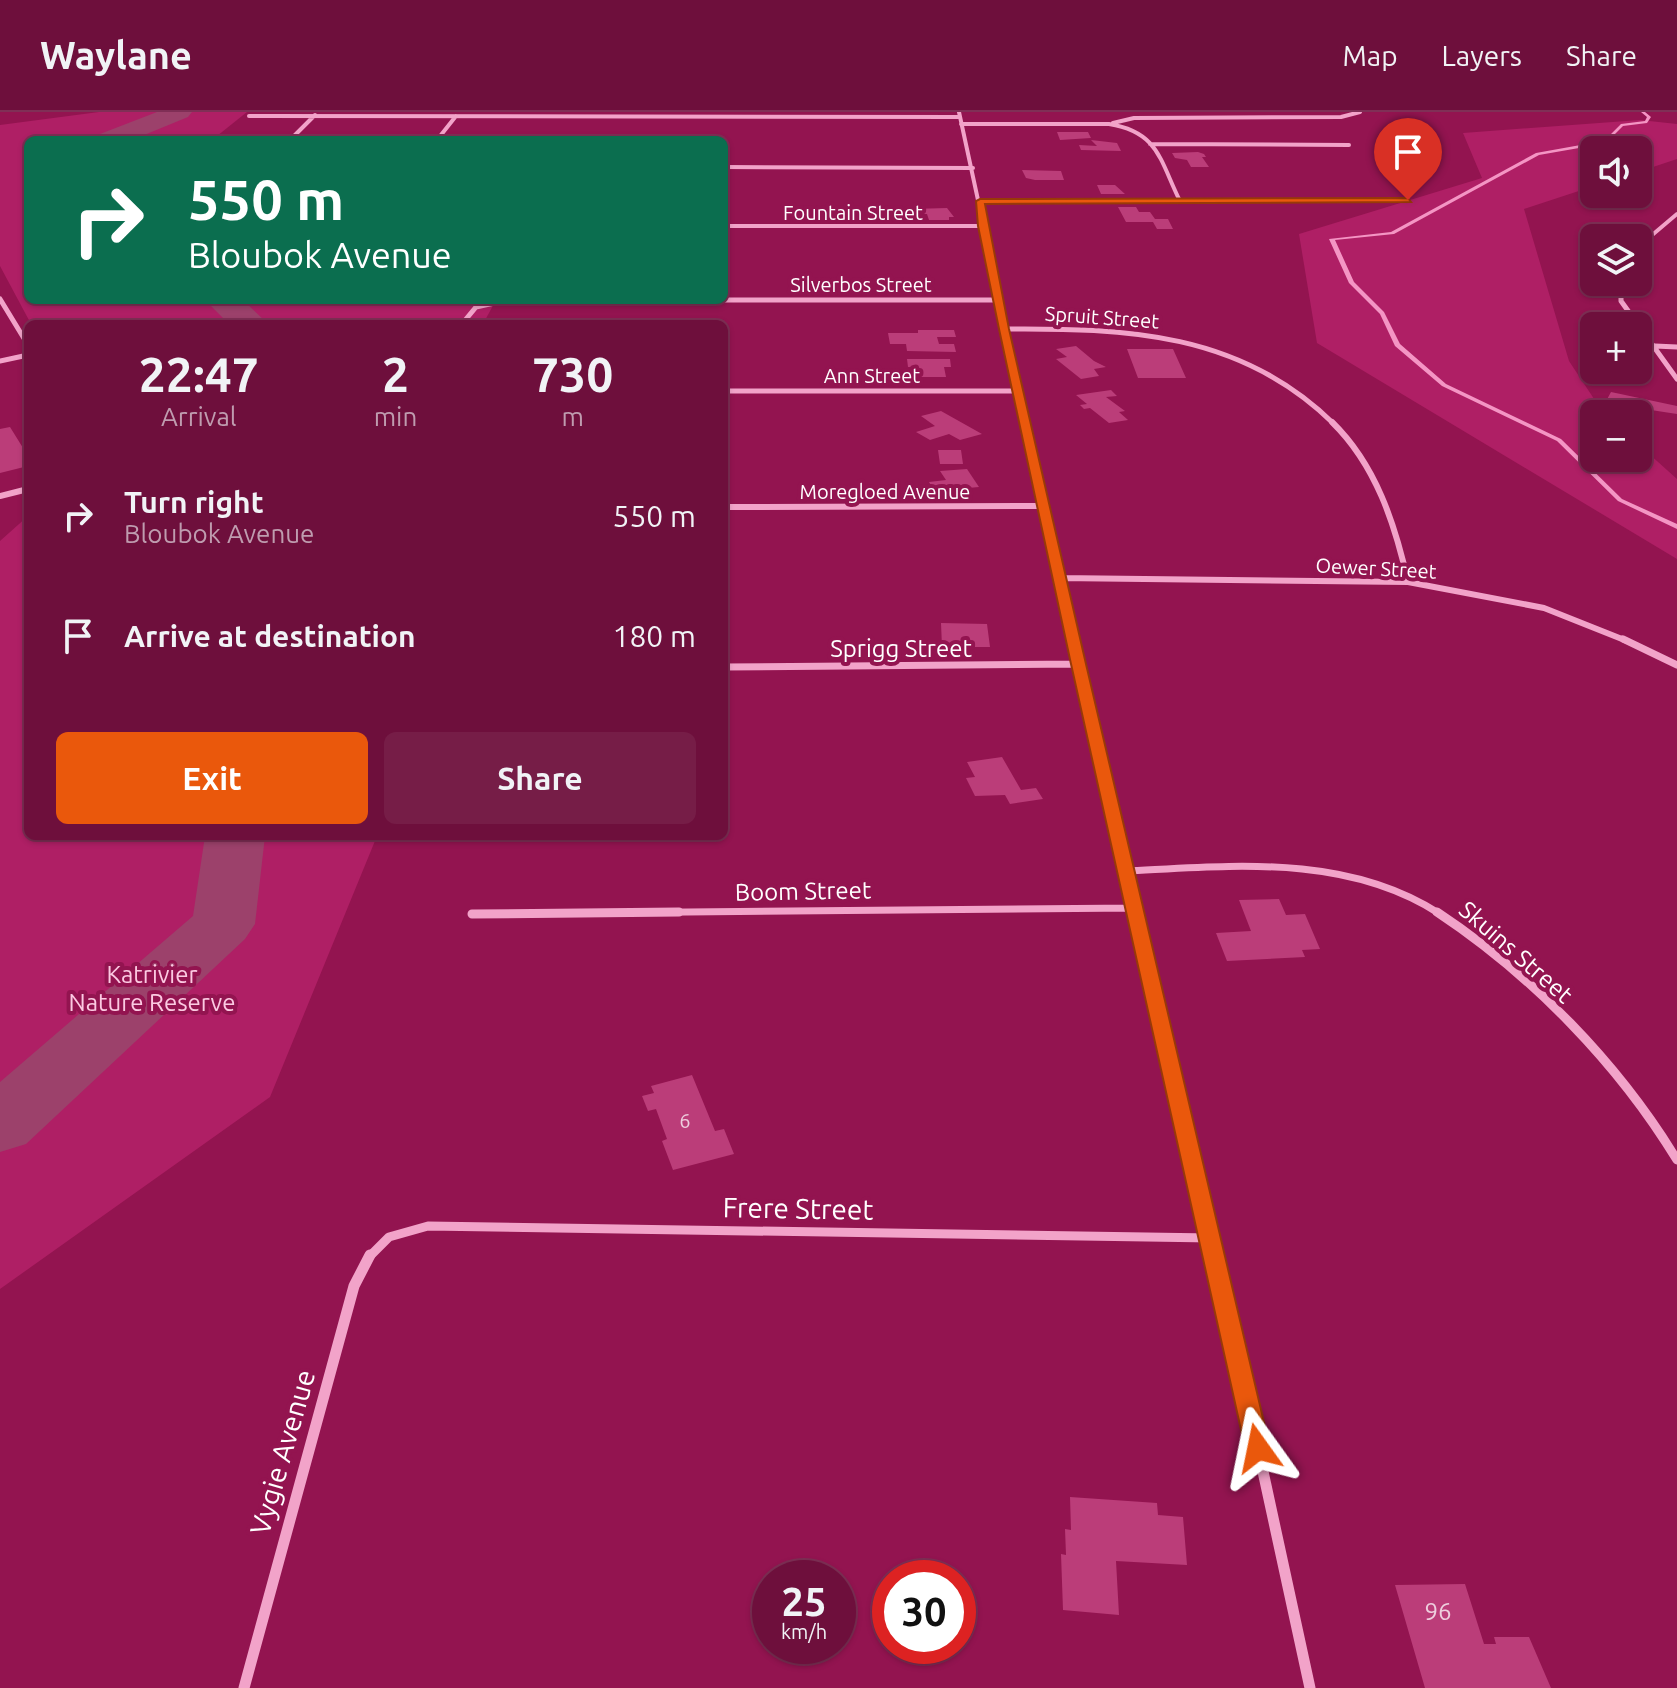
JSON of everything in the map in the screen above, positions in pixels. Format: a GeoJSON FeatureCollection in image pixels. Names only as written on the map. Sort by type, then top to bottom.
{"type":"FeatureCollection","features":[{"type":"Feature","properties":{"kind":"street"},"geometry":{"type":"LineString","coordinates":[[294,136],[318,112]]}},
{"type":"Feature","properties":{"kind":"street"},"geometry":{"type":"LineString","coordinates":[[1109,124],[1142,118],[1341,117],[1360,112]]}},
{"type":"Feature","properties":{"kind":"street"},"geometry":{"type":"LineString","coordinates":[[440,136],[457,114]]}},
{"type":"Feature","properties":{"kind":"street"},"geometry":{"type":"LineString","coordinates":[[249,116],[833,114],[1109,124],[1137,130],[1150,144],[1180,201]]}},
{"type":"Feature","properties":{"kind":"street"},"geometry":{"type":"LineString","coordinates":[[960,118],[1078,664],[1212,1238],[1310,1688]]}},
{"type":"Feature","properties":{"kind":"street"},"geometry":{"type":"LineString","coordinates":[[1150,144],[1349,145]]}},
{"type":"Feature","properties":{"kind":"street"},"geometry":{"type":"LineString","coordinates":[[728,167],[973,168]]}},
{"type":"Feature","properties":{"kind":"street"},"geometry":{"type":"LineString","coordinates":[[980,201],[1408,200]]}},
{"type":"Feature","properties":{"kind":"street"},"geometry":{"type":"LineString","coordinates":[[1652,235],[1677,214]]}},
{"type":"Feature","properties":{"kind":"street","name":"Fountain Street"},"geometry":{"type":"LineString","coordinates":[[728,226],[982,226]]}},
{"type":"Feature","properties":{"kind":"street"},"geometry":{"type":"LineString","coordinates":[[1621,296],[1621,301],[1677,379]]}},
{"type":"Feature","properties":{"kind":"street"},"geometry":{"type":"LineString","coordinates":[[0,299],[24,338]]}},
{"type":"Feature","properties":{"kind":"street","name":"Silverbos Street"},"geometry":{"type":"LineString","coordinates":[[728,300],[999,300]]}},
{"type":"Feature","properties":{"kind":"street"},"geometry":{"type":"LineString","coordinates":[[465,320],[476,307],[490,304]]}},
{"type":"Feature","properties":{"kind":"street","name":"Spruit Street"},"geometry":{"type":"LineString","coordinates":[[1004,329],[1097,329],[1166,337],[1217,352],[1295,392],[1337,425],[1367,468],[1386,503],[1408,582]]}},
{"type":"Feature","properties":{"kind":"street"},"geometry":{"type":"LineString","coordinates":[[1655,346],[1677,347]]}},
{"type":"Feature","properties":{"kind":"street"},"geometry":{"type":"LineString","coordinates":[[0,361],[24,356]]}},
{"type":"Feature","properties":{"kind":"street","name":"Ann Street"},"geometry":{"type":"LineString","coordinates":[[728,391],[1019,391]]}},
{"type":"Feature","properties":{"kind":"street"},"geometry":{"type":"LineString","coordinates":[[0,496],[24,490]]}},
{"type":"Feature","properties":{"kind":"street","name":"Moregloed Avenue"},"geometry":{"type":"LineString","coordinates":[[728,507],[1045,506]]}},
{"type":"Feature","properties":{"kind":"street","name":"Oewer Street"},"geometry":{"type":"LineString","coordinates":[[1059,578],[1408,582],[1544,608],[1606,631],[1677,665]]}},
{"type":"Feature","properties":{"kind":"street","name":"Sprigg Street"},"geometry":{"type":"LineString","coordinates":[[728,667],[1078,664]]}},
{"type":"Feature","properties":{"kind":"street","name":"Skuins Street"},"geometry":{"type":"LineString","coordinates":[[1125,871],[1294,867],[1357,877],[1417,900],[1476,938],[1608,1061],[1651,1115],[1677,1160]]}},
{"type":"Feature","properties":{"kind":"street","name":"Boom Street"},"geometry":{"type":"LineString","coordinates":[[472,914],[1134,908]]}},
{"type":"Feature","properties":{"kind":"street","name":"Frere Street"},"geometry":{"type":"LineString","coordinates":[[386,1238],[401,1230],[428,1226],[1212,1238]]}},
{"type":"Feature","properties":{"kind":"street","name":"Vygie Avenue"},"geometry":{"type":"LineString","coordinates":[[244,1688],[354,1286],[367,1257],[386,1238]]}},
{"type":"Feature","properties":{"kind":"green space"},"geometry":{"type":"Polygon","coordinates":[[[99,112],[247,112],[217,136],[24,136],[24,304],[494,304],[485,320],[29,320],[0,266],[0,125],[99,112]]]}},
{"type":"Feature","properties":{"kind":"green space"},"geometry":{"type":"Polygon","coordinates":[[[1640,120],[1677,124],[1677,159],[1652,167],[1652,136],[1580,136],[1580,191],[1524,209],[1569,361],[1580,378],[1580,384],[1584,384],[1595,400],[1580,400],[1580,472],[1652,472],[1652,457],[1677,479],[1677,559],[1317,343],[1299,234],[1482,178],[1463,133],[1640,120]]]}},
{"type":"Feature","properties":{"kind":"green space","name":"Katrivier Nature Reserve"},"geometry":{"type":"Polygon","coordinates":[[[24,520],[24,840],[375,840],[270,1097],[0,1289],[0,541],[24,520]]]}},
{"type":"Feature","properties":{"kind":"building"},"geometry":{"type":"Polygon","coordinates":[[[1057,132],[1088,132],[1091,138],[1060,140],[1057,132]]]}},
{"type":"Feature","properties":{"kind":"building"},"geometry":{"type":"Polygon","coordinates":[[[1091,140],[1117,143],[1121,151],[1081,150],[1079,145],[1097,146],[1091,140]]]}},
{"type":"Feature","properties":{"kind":"building"},"geometry":{"type":"Polygon","coordinates":[[[1172,153],[1204,154],[1206,157],[1202,157],[1209,167],[1191,167],[1187,160],[1175,158],[1172,153]]]}},
{"type":"Feature","properties":{"kind":"building"},"geometry":{"type":"Polygon","coordinates":[[[1022,170],[1061,171],[1064,180],[1026,178],[1022,170]]]}},
{"type":"Feature","properties":{"kind":"building"},"geometry":{"type":"Polygon","coordinates":[[[1097,185],[1115,185],[1125,194],[1101,194],[1097,185]]]}},
{"type":"Feature","properties":{"kind":"building"},"geometry":{"type":"Polygon","coordinates":[[[1118,207],[1136,207],[1139,212],[1150,212],[1155,219],[1168,219],[1173,229],[1157,229],[1153,222],[1126,222],[1118,207]]]}},
{"type":"Feature","properties":{"kind":"building"},"geometry":{"type":"Polygon","coordinates":[[[947,208],[954,217],[949,217],[949,220],[929,220],[927,214],[914,214],[913,209],[947,208]]]}},
{"type":"Feature","properties":{"kind":"building"},"geometry":{"type":"Polygon","coordinates":[[[918,330],[954,330],[956,337],[937,337],[939,344],[954,344],[956,352],[907,351],[906,344],[890,344],[888,333],[918,333],[918,330]]]}},
{"type":"Feature","properties":{"kind":"building"},"geometry":{"type":"Polygon","coordinates":[[[1076,346],[1106,367],[1094,369],[1099,376],[1081,379],[1056,359],[1067,357],[1056,349],[1076,346]]]}},
{"type":"Feature","properties":{"kind":"building"},"geometry":{"type":"Polygon","coordinates":[[[1127,349],[1173,349],[1186,378],[1138,378],[1127,349]]]}},
{"type":"Feature","properties":{"kind":"building"},"geometry":{"type":"Polygon","coordinates":[[[907,359],[950,359],[951,367],[944,367],[946,377],[915,377],[914,367],[908,367],[907,359]]]}},
{"type":"Feature","properties":{"kind":"building"},"geometry":{"type":"Polygon","coordinates":[[[1111,390],[1117,396],[1106,397],[1125,411],[1119,412],[1128,420],[1109,423],[1090,408],[1084,409],[1080,405],[1087,404],[1076,395],[1111,390]]]}},
{"type":"Feature","properties":{"kind":"building"},"geometry":{"type":"Polygon","coordinates":[[[1611,392],[1649,400],[1607,400],[1611,392]]]}},
{"type":"Feature","properties":{"kind":"building"},"geometry":{"type":"Polygon","coordinates":[[[1652,401],[1677,406],[1677,414],[1652,410],[1652,401]]]}},
{"type":"Feature","properties":{"kind":"building"},"geometry":{"type":"Polygon","coordinates":[[[941,411],[982,434],[960,440],[949,434],[930,440],[916,432],[935,426],[921,416],[941,411]]]}},
{"type":"Feature","properties":{"kind":"building"},"geometry":{"type":"Polygon","coordinates":[[[10,427],[24,450],[24,467],[0,473],[0,429],[10,427]]]}},
{"type":"Feature","properties":{"kind":"building"},"geometry":{"type":"Polygon","coordinates":[[[938,450],[961,450],[963,464],[940,464],[938,450]]]}},
{"type":"Feature","properties":{"kind":"building"},"geometry":{"type":"Polygon","coordinates":[[[967,469],[979,487],[934,491],[929,482],[946,480],[940,471],[967,469]]]}},
{"type":"Feature","properties":{"kind":"building"},"geometry":{"type":"Polygon","coordinates":[[[941,623],[987,624],[990,647],[942,647],[941,623]]]}},
{"type":"Feature","properties":{"kind":"building"},"geometry":{"type":"Polygon","coordinates":[[[1002,757],[1021,790],[1036,788],[1043,799],[1010,804],[1005,795],[975,796],[966,778],[975,777],[967,762],[1002,757]]]}},
{"type":"Feature","properties":{"kind":"building"},"geometry":{"type":"Polygon","coordinates":[[[1279,899],[1286,915],[1305,914],[1320,949],[1302,950],[1305,957],[1227,961],[1216,933],[1251,931],[1239,900],[1279,899]]]}},
{"type":"Feature","properties":{"kind":"building"},"geometry":{"type":"Polygon","coordinates":[[[692,1075],[715,1131],[724,1129],[734,1154],[673,1170],[662,1141],[667,1139],[656,1109],[648,1111],[642,1096],[654,1093],[651,1086],[692,1075]]]}},
{"type":"Feature","properties":{"kind":"building"},"geometry":{"type":"Polygon","coordinates":[[[1070,1497],[1157,1503],[1158,1515],[1183,1517],[1187,1565],[1116,1561],[1119,1615],[1063,1610],[1061,1554],[1066,1555],[1065,1529],[1071,1530],[1070,1497]]]}},
{"type":"Feature","properties":{"kind":"building"},"geometry":{"type":"Polygon","coordinates":[[[1465,1584],[1484,1644],[1496,1644],[1494,1637],[1529,1637],[1551,1688],[1425,1688],[1395,1585],[1465,1584]]]}},
{"type":"Feature","properties":{"kind":"waterway"},"geometry":{"type":"LineString","coordinates":[[119,136],[179,112]]}},
{"type":"Feature","properties":{"kind":"waterway"},"geometry":{"type":"LineString","coordinates":[[1643,112],[1649,117],[1646,122],[1622,125],[1613,134],[1617,140],[1538,154],[1392,233],[1332,239],[1352,283],[1382,313],[1397,345],[1444,385],[1559,440],[1620,500],[1677,527]]}},
{"type":"Feature","properties":{"kind":"waterway"},"geometry":{"type":"LineString","coordinates":[[227,304],[245,320]]}},
{"type":"Feature","properties":{"kind":"waterway"},"geometry":{"type":"LineString","coordinates":[[0,1124],[223,924],[234,840]]}},
{"type":"Feature","properties":{"kind":"route"},"geometry":{"type":"LineString","coordinates":[[1258,1448],[1078,664],[982,226],[980,201],[1408,200]]}}]}
